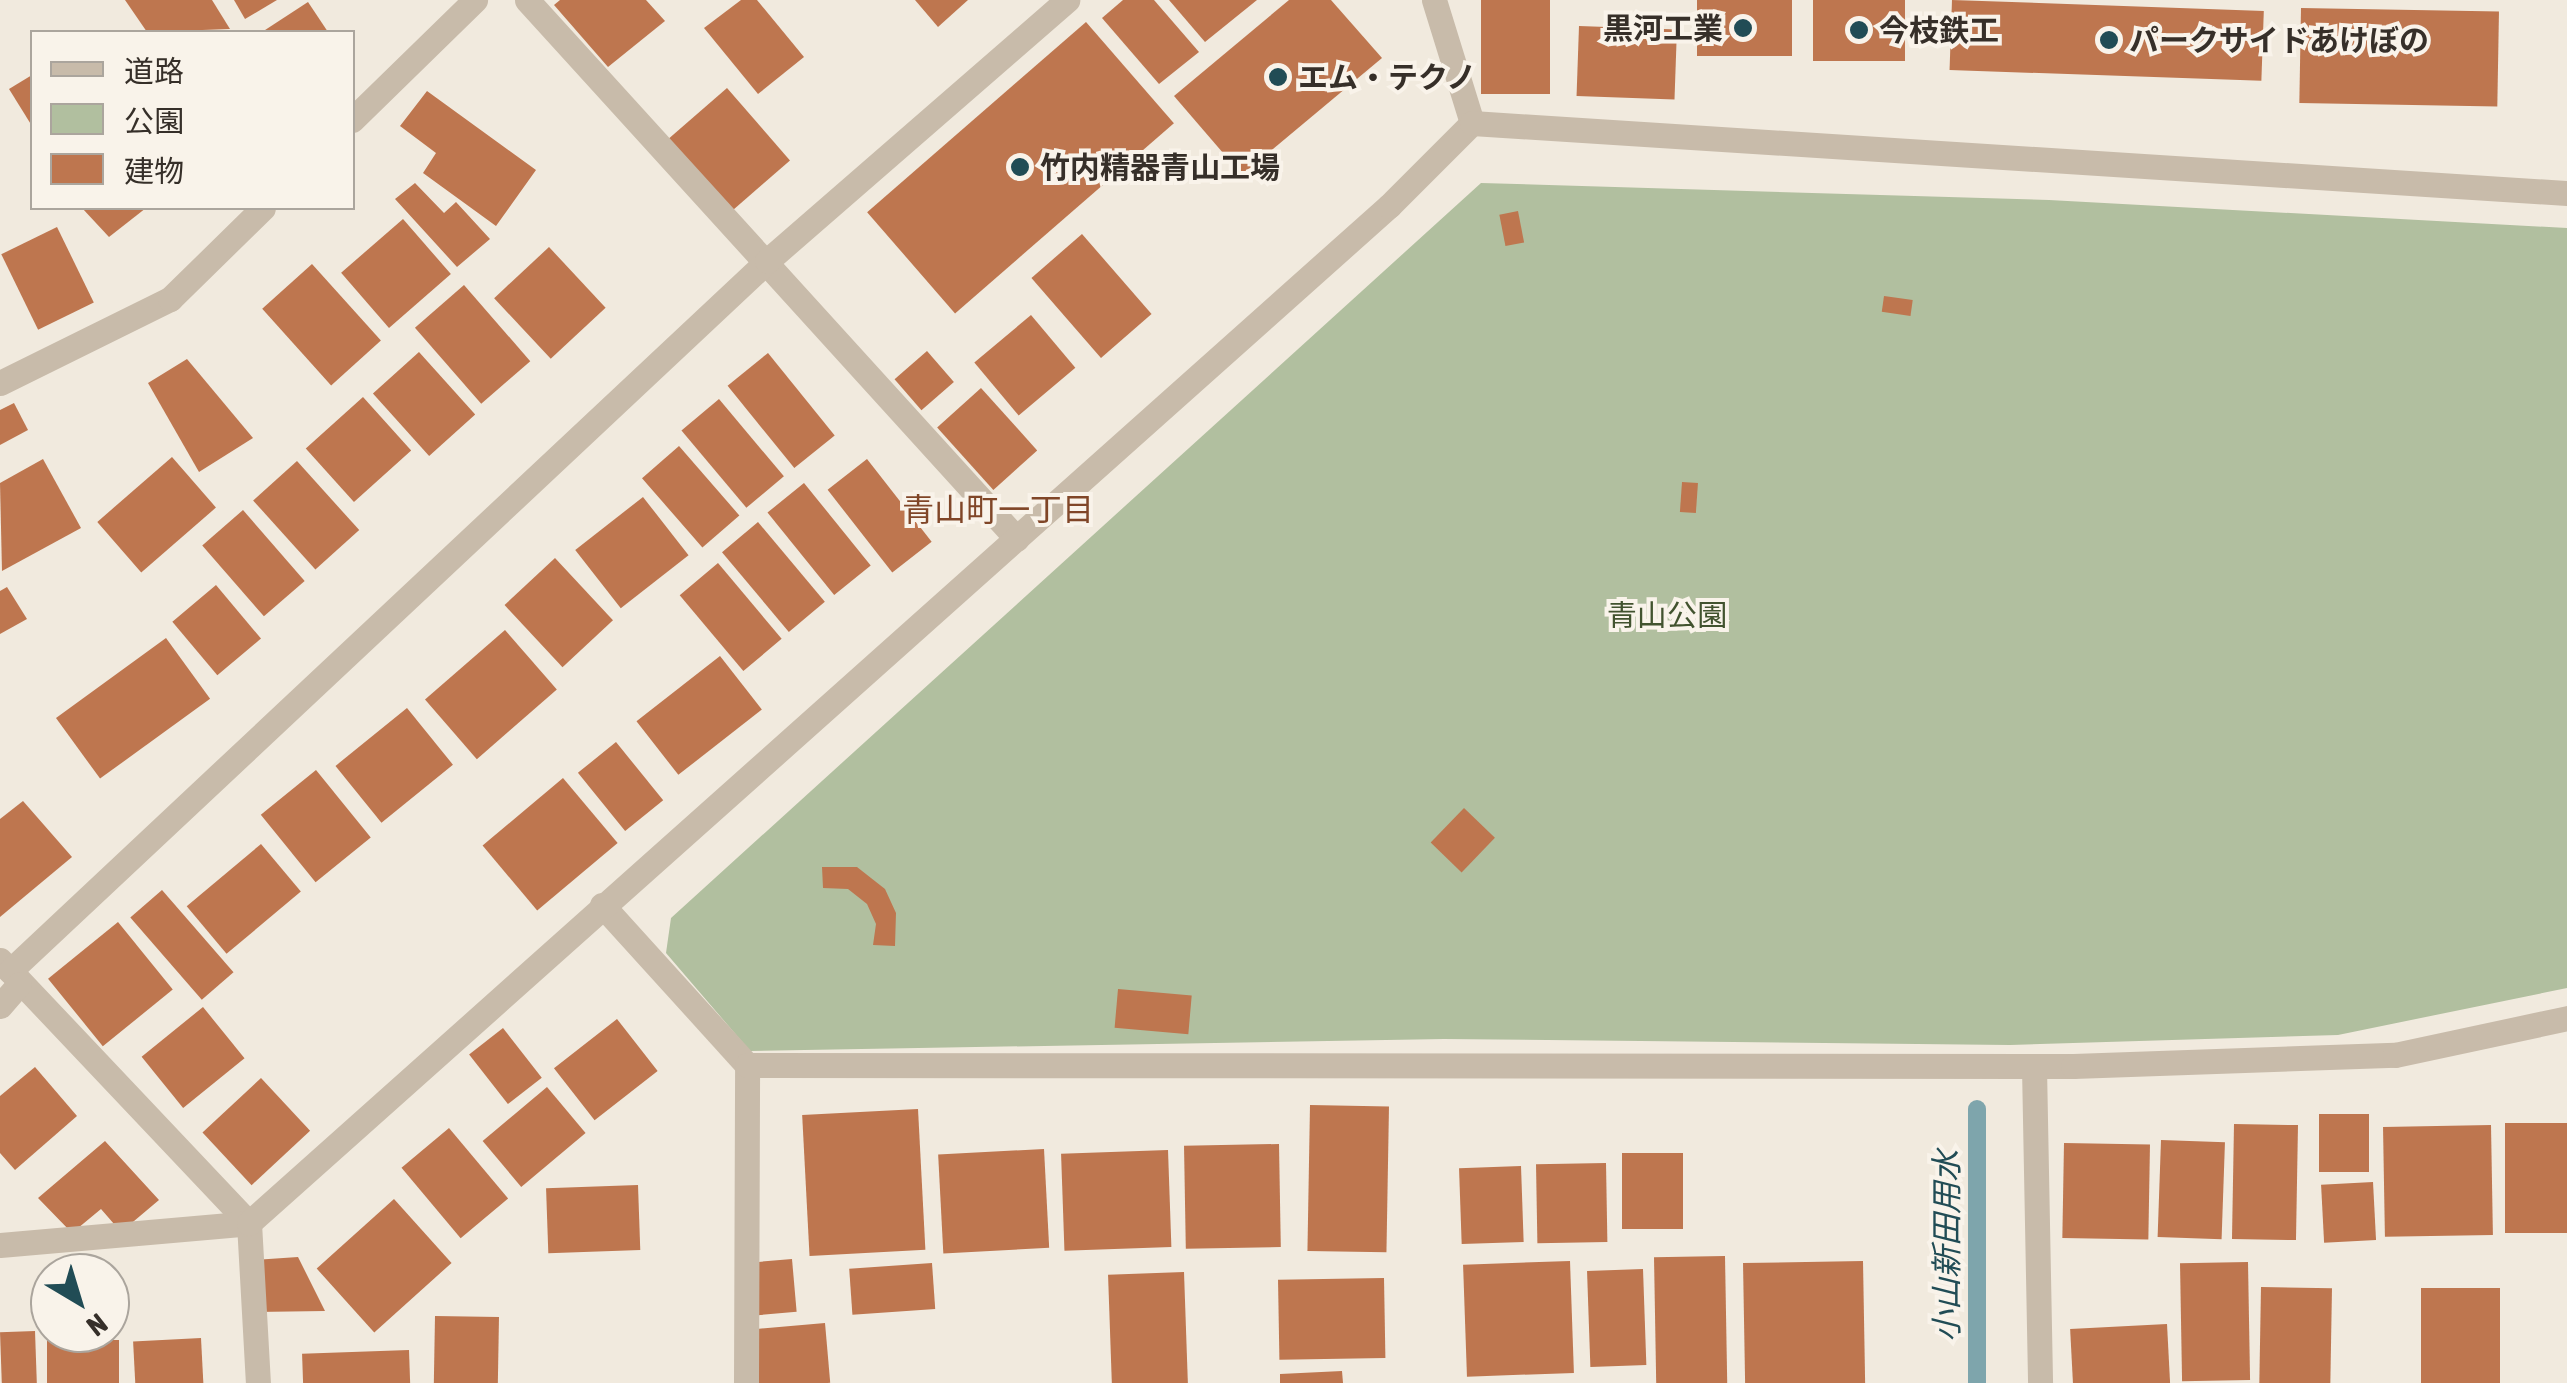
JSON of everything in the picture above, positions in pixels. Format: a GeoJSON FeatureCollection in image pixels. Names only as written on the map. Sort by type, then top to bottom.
{"type":"FeatureCollection","features":[{"type":"Feature","properties":{"kind":"street"},"geometry":{"type":"LineString","coordinates":[[355,117],[475,0]]}},
{"type":"Feature","properties":{"kind":"street"},"geometry":{"type":"LineString","coordinates":[[527,0],[1016,539]]}},
{"type":"Feature","properties":{"kind":"street"},"geometry":{"type":"LineString","coordinates":[[0,1006],[10,972],[767,261],[1067,0]]}},
{"type":"Feature","properties":{"kind":"street"},"geometry":{"type":"LineString","coordinates":[[1434,0],[1472,123]]}},
{"type":"Feature","properties":{"kind":"street"},"geometry":{"type":"LineString","coordinates":[[0,1246],[250,1223],[1016,539],[1472,123],[2567,193]]}},
{"type":"Feature","properties":{"kind":"street"},"geometry":{"type":"LineString","coordinates":[[0,384],[170,299],[261,210]]}},
{"type":"Feature","properties":{"kind":"street"},"geometry":{"type":"LineString","coordinates":[[602,906],[747,1065],[746,1383]]}},
{"type":"Feature","properties":{"kind":"street"},"geometry":{"type":"LineString","coordinates":[[10,972],[250,1223],[258,1383]]}},
{"type":"Feature","properties":{"kind":"street"},"geometry":{"type":"LineString","coordinates":[[747,1065],[2034,1067],[2395,1055],[2567,1018]]}},
{"type":"Feature","properties":{"kind":"street"},"geometry":{"type":"LineString","coordinates":[[2034,1067],[2040,1383]]}},
{"type":"Feature","properties":{"kind":"green space","name":"青山公園"},"geometry":{"type":"Polygon","coordinates":[[[1481,183],[2049,200],[2567,228],[2567,988],[2338,1035],[2010,1045],[1444,1039],[750,1051],[666,953],[671,918],[1481,183]]]}},
{"type":"Feature","properties":{"kind":"building"},"geometry":{"type":"Polygon","coordinates":[[[125,0],[212,0],[230,29],[202,30],[146,30],[125,0]]]}},
{"type":"Feature","properties":{"kind":"building"},"geometry":{"type":"Polygon","coordinates":[[[234,0],[277,0],[245,19],[234,0]]]}},
{"type":"Feature","properties":{"kind":"building"},"geometry":{"type":"Polygon","coordinates":[[[560,0],[646,0],[665,21],[608,67],[554,5],[560,0]]]}},
{"type":"Feature","properties":{"kind":"building"},"geometry":{"type":"Polygon","coordinates":[[[741,0],[757,0],[804,57],[758,94],[704,28],[741,0]]]}},
{"type":"Feature","properties":{"kind":"building"},"geometry":{"type":"Polygon","coordinates":[[[915,0],[968,0],[938,27],[915,0]]]}},
{"type":"Feature","properties":{"kind":"building"},"geometry":{"type":"Polygon","coordinates":[[[1123,0],[1154,0],[1199,52],[1159,84],[1102,18],[1123,0]]]}},
{"type":"Feature","properties":{"kind":"building"},"geometry":{"type":"Polygon","coordinates":[[[1169,0],[1257,0],[1205,42],[1169,0]]]}},
{"type":"Feature","properties":{"kind":"building","name":"エム・テクノ"},"geometry":{"type":"Polygon","coordinates":[[[1289,0],[1331,0],[1382,58],[1242,175],[1174,96],[1289,0]]]}},
{"type":"Feature","properties":{"kind":"building"},"geometry":{"type":"Polygon","coordinates":[[[1481,0],[1550,0],[1550,94],[1481,94],[1481,0]]]}},
{"type":"Feature","properties":{"kind":"building","name":"黒河工業"},"geometry":{"type":"Polygon","coordinates":[[[1697,0],[1792,0],[1792,56],[1697,56],[1697,0]]]}},
{"type":"Feature","properties":{"kind":"building","name":"今枝鉄工"},"geometry":{"type":"Polygon","coordinates":[[[1813,0],[1905,0],[1905,61],[1813,61],[1813,0]]]}},
{"type":"Feature","properties":{"kind":"building","name":"パークサイドあけぼの"},"geometry":{"type":"Polygon","coordinates":[[[1952,0],[2264,11],[2261,81],[1950,70],[1952,0]]]}},
{"type":"Feature","properties":{"kind":"building"},"geometry":{"type":"Polygon","coordinates":[[[308,2],[327,30],[265,30],[308,2]]]}},
{"type":"Feature","properties":{"kind":"building"},"geometry":{"type":"Polygon","coordinates":[[[2301,8],[2499,11],[2497,106],[2299,103],[2301,8]]]}},
{"type":"Feature","properties":{"kind":"building","name":"竹内精器青山工場"},"geometry":{"type":"Polygon","coordinates":[[[1086,22],[1174,123],[955,313],[867,212],[1086,22]]]}},
{"type":"Feature","properties":{"kind":"building"},"geometry":{"type":"Polygon","coordinates":[[[1579,26],[1677,29],[1674,99],[1577,96],[1579,26]]]}},
{"type":"Feature","properties":{"kind":"building"},"geometry":{"type":"Polygon","coordinates":[[[30,76],[30,123],[9,89],[30,76]]]}},
{"type":"Feature","properties":{"kind":"building"},"geometry":{"type":"Polygon","coordinates":[[[727,88],[790,160],[732,211],[669,139],[727,88]]]}},
{"type":"Feature","properties":{"kind":"building"},"geometry":{"type":"Polygon","coordinates":[[[427,91],[536,170],[496,226],[423,173],[436,153],[400,126],[427,91]]]}},
{"type":"Feature","properties":{"kind":"building"},"geometry":{"type":"Polygon","coordinates":[[[415,183],[444,213],[456,202],[490,239],[457,267],[395,199],[415,183]]]}},
{"type":"Feature","properties":{"kind":"building"},"geometry":{"type":"Polygon","coordinates":[[[84,210],[143,210],[109,237],[84,210]]]}},
{"type":"Feature","properties":{"kind":"building"},"geometry":{"type":"Polygon","coordinates":[[[1518,211],[1524,242],[1505,246],[1499,215],[1518,211]]]}},
{"type":"Feature","properties":{"kind":"building"},"geometry":{"type":"Polygon","coordinates":[[[403,219],[451,274],[389,328],[341,273],[403,219]]]}},
{"type":"Feature","properties":{"kind":"building"},"geometry":{"type":"Polygon","coordinates":[[[57,227],[94,302],[38,330],[1,254],[57,227]]]}},
{"type":"Feature","properties":{"kind":"building"},"geometry":{"type":"Polygon","coordinates":[[[1082,234],[1152,314],[1101,358],[1031,278],[1082,234]]]}},
{"type":"Feature","properties":{"kind":"building"},"geometry":{"type":"Polygon","coordinates":[[[549,247],[606,308],[551,359],[494,298],[549,247]]]}},
{"type":"Feature","properties":{"kind":"building"},"geometry":{"type":"Polygon","coordinates":[[[312,264],[381,341],[331,385],[262,309],[312,264]]]}},
{"type":"Feature","properties":{"kind":"building"},"geometry":{"type":"Polygon","coordinates":[[[464,285],[530,361],[481,404],[415,328],[464,285]]]}},
{"type":"Feature","properties":{"kind":"building"},"geometry":{"type":"Polygon","coordinates":[[[1884,296],[1913,300],[1910,316],[1882,312],[1884,296]]]}},
{"type":"Feature","properties":{"kind":"building"},"geometry":{"type":"Polygon","coordinates":[[[1031,315],[1075,368],[1019,415],[974,363],[1031,315]]]}},
{"type":"Feature","properties":{"kind":"building"},"geometry":{"type":"Polygon","coordinates":[[[927,351],[954,382],[921,410],[895,379],[927,351]]]}},
{"type":"Feature","properties":{"kind":"building"},"geometry":{"type":"Polygon","coordinates":[[[419,352],[475,414],[429,456],[373,393],[419,352]]]}},
{"type":"Feature","properties":{"kind":"building"},"geometry":{"type":"Polygon","coordinates":[[[768,353],[835,435],[794,468],[728,386],[768,353]]]}},
{"type":"Feature","properties":{"kind":"building"},"geometry":{"type":"Polygon","coordinates":[[[187,359],[253,438],[199,472],[148,383],[187,359]]]}},
{"type":"Feature","properties":{"kind":"building"},"geometry":{"type":"Polygon","coordinates":[[[981,388],[1037,450],[993,490],[937,427],[981,388]]]}},
{"type":"Feature","properties":{"kind":"building"},"geometry":{"type":"Polygon","coordinates":[[[363,397],[411,451],[354,502],[306,449],[363,397]]]}},
{"type":"Feature","properties":{"kind":"building"},"geometry":{"type":"Polygon","coordinates":[[[719,399],[784,476],[746,508],[681,430],[719,399]]]}},
{"type":"Feature","properties":{"kind":"building"},"geometry":{"type":"Polygon","coordinates":[[[14,403],[28,430],[0,445],[0,410],[14,403]]]}},
{"type":"Feature","properties":{"kind":"building"},"geometry":{"type":"Polygon","coordinates":[[[679,446],[739,515],[702,548],[642,478],[679,446]]]}},
{"type":"Feature","properties":{"kind":"building"},"geometry":{"type":"Polygon","coordinates":[[[172,457],[216,508],[141,573],[97,522],[172,457]]]}},
{"type":"Feature","properties":{"kind":"building"},"geometry":{"type":"Polygon","coordinates":[[[43,459],[81,528],[2,571],[0,483],[43,459]]]}},
{"type":"Feature","properties":{"kind":"building"},"geometry":{"type":"Polygon","coordinates":[[[867,459],[932,542],[892,573],[828,490],[867,459]]]}},
{"type":"Feature","properties":{"kind":"building"},"geometry":{"type":"Polygon","coordinates":[[[297,461],[359,530],[315,570],[253,500],[297,461]]]}},
{"type":"Feature","properties":{"kind":"building"},"geometry":{"type":"Polygon","coordinates":[[[1682,482],[1698,483],[1696,513],[1680,512],[1682,482]]]}},
{"type":"Feature","properties":{"kind":"building"},"geometry":{"type":"Polygon","coordinates":[[[804,483],[871,565],[834,595],[767,513],[804,483]]]}},
{"type":"Feature","properties":{"kind":"building"},"geometry":{"type":"Polygon","coordinates":[[[643,497],[689,555],[621,608],[575,550],[643,497]]]}},
{"type":"Feature","properties":{"kind":"building"},"geometry":{"type":"Polygon","coordinates":[[[243,510],[305,581],[264,616],[202,545],[243,510]]]}},
{"type":"Feature","properties":{"kind":"building"},"geometry":{"type":"Polygon","coordinates":[[[758,522],[825,602],[789,632],[722,552],[758,522]]]}},
{"type":"Feature","properties":{"kind":"building"},"geometry":{"type":"Polygon","coordinates":[[[555,558],[613,620],[563,667],[505,605],[555,558]]]}},
{"type":"Feature","properties":{"kind":"building"},"geometry":{"type":"Polygon","coordinates":[[[718,563],[782,639],[743,671],[680,595],[718,563]]]}},
{"type":"Feature","properties":{"kind":"building"},"geometry":{"type":"Polygon","coordinates":[[[216,585],[261,639],[217,675],[172,622],[216,585]]]}},
{"type":"Feature","properties":{"kind":"building"},"geometry":{"type":"Polygon","coordinates":[[[7,587],[27,619],[0,634],[0,591],[7,587]]]}},
{"type":"Feature","properties":{"kind":"building"},"geometry":{"type":"Polygon","coordinates":[[[505,630],[557,690],[477,759],[425,700],[505,630]]]}},
{"type":"Feature","properties":{"kind":"building"},"geometry":{"type":"Polygon","coordinates":[[[166,638],[210,699],[100,779],[56,718],[166,638]]]}},
{"type":"Feature","properties":{"kind":"building"},"geometry":{"type":"Polygon","coordinates":[[[720,656],[762,710],[678,775],[636,721],[720,656]]]}},
{"type":"Feature","properties":{"kind":"building"},"geometry":{"type":"Polygon","coordinates":[[[407,708],[453,765],[381,823],[336,766],[407,708]]]}},
{"type":"Feature","properties":{"kind":"building"},"geometry":{"type":"Polygon","coordinates":[[[616,742],[663,800],[625,831],[578,773],[616,742]]]}},
{"type":"Feature","properties":{"kind":"building"},"geometry":{"type":"Polygon","coordinates":[[[316,770],[371,838],[316,882],[261,815],[316,770]]]}},
{"type":"Feature","properties":{"kind":"building"},"geometry":{"type":"Polygon","coordinates":[[[563,778],[618,843],[537,911],[483,845],[563,778]]]}},
{"type":"Feature","properties":{"kind":"building"},"geometry":{"type":"Polygon","coordinates":[[[23,801],[72,857],[0,917],[0,819],[23,801]]]}},
{"type":"Feature","properties":{"kind":"building"},"geometry":{"type":"Polygon","coordinates":[[[1464,808],[1495,838],[1462,872],[1431,843],[1464,808]]]}},
{"type":"Feature","properties":{"kind":"building"},"geometry":{"type":"Polygon","coordinates":[[[261,844],[301,891],[227,954],[187,906],[261,844]]]}},
{"type":"Feature","properties":{"kind":"building"},"geometry":{"type":"Polygon","coordinates":[[[822,867],[857,867],[885,889],[896,913],[895,946],[873,945],[876,924],[867,904],[848,889],[823,888],[822,867]]]}},
{"type":"Feature","properties":{"kind":"building"},"geometry":{"type":"Polygon","coordinates":[[[162,890],[234,972],[202,1000],[130,918],[162,890]]]}},
{"type":"Feature","properties":{"kind":"building"},"geometry":{"type":"Polygon","coordinates":[[[118,922],[173,990],[103,1046],[48,979],[118,922]]]}},
{"type":"Feature","properties":{"kind":"building"},"geometry":{"type":"Polygon","coordinates":[[[1118,989],[1192,995],[1188,1034],[1115,1028],[1118,989]]]}},
{"type":"Feature","properties":{"kind":"building"},"geometry":{"type":"Polygon","coordinates":[[[203,1007],[245,1058],[183,1108],[142,1057],[203,1007]]]}},
{"type":"Feature","properties":{"kind":"building"},"geometry":{"type":"Polygon","coordinates":[[[617,1019],[658,1071],[595,1120],[554,1068],[617,1019]]]}},
{"type":"Feature","properties":{"kind":"building"},"geometry":{"type":"Polygon","coordinates":[[[503,1028],[542,1078],[508,1104],[469,1054],[503,1028]]]}},
{"type":"Feature","properties":{"kind":"building"},"geometry":{"type":"Polygon","coordinates":[[[35,1067],[77,1116],[15,1170],[0,1153],[0,1096],[35,1067]]]}},
{"type":"Feature","properties":{"kind":"building"},"geometry":{"type":"Polygon","coordinates":[[[261,1078],[310,1131],[252,1185],[202,1133],[261,1078]]]}},
{"type":"Feature","properties":{"kind":"building"},"geometry":{"type":"Polygon","coordinates":[[[547,1087],[586,1133],[521,1187],[483,1141],[547,1087]]]}},
{"type":"Feature","properties":{"kind":"building"},"geometry":{"type":"Polygon","coordinates":[[[1310,1105],[1389,1106],[1386,1252],[1307,1251],[1310,1105]]]}},
{"type":"Feature","properties":{"kind":"building"},"geometry":{"type":"Polygon","coordinates":[[[918,1109],[925,1250],[810,1256],[802,1115],[918,1109]]]}},
{"type":"Feature","properties":{"kind":"building"},"geometry":{"type":"Polygon","coordinates":[[[2319,1114],[2369,1114],[2369,1172],[2319,1172],[2319,1114]]]}},
{"type":"Feature","properties":{"kind":"building"},"geometry":{"type":"Polygon","coordinates":[[[2505,1123],[2567,1123],[2567,1233],[2505,1233],[2505,1123]]]}},
{"type":"Feature","properties":{"kind":"building"},"geometry":{"type":"Polygon","coordinates":[[[2234,1124],[2298,1125],[2296,1240],[2232,1239],[2234,1124]]]}},
{"type":"Feature","properties":{"kind":"building"},"geometry":{"type":"Polygon","coordinates":[[[2491,1125],[2493,1235],[2385,1237],[2383,1127],[2491,1125]]]}},
{"type":"Feature","properties":{"kind":"building"},"geometry":{"type":"Polygon","coordinates":[[[449,1128],[508,1198],[461,1238],[402,1168],[449,1128]]]}},
{"type":"Feature","properties":{"kind":"building"},"geometry":{"type":"Polygon","coordinates":[[[2161,1140],[2225,1142],[2222,1239],[2158,1237],[2161,1140]]]}},
{"type":"Feature","properties":{"kind":"building"},"geometry":{"type":"Polygon","coordinates":[[[105,1141],[159,1200],[121,1232],[101,1209],[72,1233],[38,1198],[105,1141]]]}},
{"type":"Feature","properties":{"kind":"building"},"geometry":{"type":"Polygon","coordinates":[[[2064,1143],[2150,1145],[2148,1239],[2062,1238],[2064,1143]]]}},
{"type":"Feature","properties":{"kind":"building"},"geometry":{"type":"Polygon","coordinates":[[[1279,1144],[1281,1247],[1186,1249],[1184,1146],[1279,1144]]]}},
{"type":"Feature","properties":{"kind":"building"},"geometry":{"type":"Polygon","coordinates":[[[1044,1149],[1049,1248],[943,1253],[938,1155],[1044,1149]]]}},
{"type":"Feature","properties":{"kind":"building"},"geometry":{"type":"Polygon","coordinates":[[[1168,1150],[1171,1247],[1064,1251],[1061,1154],[1168,1150]]]}},
{"type":"Feature","properties":{"kind":"building"},"geometry":{"type":"Polygon","coordinates":[[[1622,1153],[1683,1153],[1683,1229],[1622,1229],[1622,1153]]]}},
{"type":"Feature","properties":{"kind":"building"},"geometry":{"type":"Polygon","coordinates":[[[1606,1163],[1607,1242],[1537,1243],[1536,1164],[1606,1163]]]}},
{"type":"Feature","properties":{"kind":"building"},"geometry":{"type":"Polygon","coordinates":[[[1521,1166],[1524,1242],[1462,1244],[1459,1168],[1521,1166]]]}},
{"type":"Feature","properties":{"kind":"building"},"geometry":{"type":"Polygon","coordinates":[[[2373,1182],[2376,1240],[2324,1243],[2321,1185],[2373,1182]]]}},
{"type":"Feature","properties":{"kind":"building"},"geometry":{"type":"Polygon","coordinates":[[[638,1185],[640,1250],[548,1253],[546,1188],[638,1185]]]}},
{"type":"Feature","properties":{"kind":"building"},"geometry":{"type":"Polygon","coordinates":[[[394,1199],[452,1263],[374,1333],[317,1269],[394,1199]]]}},
{"type":"Feature","properties":{"kind":"building"},"geometry":{"type":"Polygon","coordinates":[[[1725,1256],[1727,1383],[1656,1383],[1654,1257],[1725,1256]]]}},
{"type":"Feature","properties":{"kind":"building"},"geometry":{"type":"Polygon","coordinates":[[[298,1257],[325,1311],[255,1312],[253,1260],[298,1257]]]}},
{"type":"Feature","properties":{"kind":"building"},"geometry":{"type":"Polygon","coordinates":[[[792,1259],[797,1312],[752,1316],[747,1263],[792,1259]]]}},
{"type":"Feature","properties":{"kind":"building"},"geometry":{"type":"Polygon","coordinates":[[[1570,1261],[1574,1373],[1467,1377],[1463,1265],[1570,1261]]]}},
{"type":"Feature","properties":{"kind":"building"},"geometry":{"type":"Polygon","coordinates":[[[1863,1261],[1865,1383],[1745,1383],[1743,1263],[1863,1261]]]}},
{"type":"Feature","properties":{"kind":"building"},"geometry":{"type":"Polygon","coordinates":[[[2248,1262],[2250,1380],[2182,1381],[2180,1263],[2248,1262]]]}},
{"type":"Feature","properties":{"kind":"building"},"geometry":{"type":"Polygon","coordinates":[[[932,1263],[935,1309],[852,1315],[849,1269],[932,1263]]]}},
{"type":"Feature","properties":{"kind":"building"},"geometry":{"type":"Polygon","coordinates":[[[1643,1269],[1646,1365],[1590,1367],[1587,1271],[1643,1269]]]}},
{"type":"Feature","properties":{"kind":"building"},"geometry":{"type":"Polygon","coordinates":[[[1184,1272],[1188,1383],[1112,1383],[1108,1275],[1184,1272]]]}},
{"type":"Feature","properties":{"kind":"building"},"geometry":{"type":"Polygon","coordinates":[[[1384,1278],[1385,1358],[1279,1360],[1278,1280],[1384,1278]]]}},
{"type":"Feature","properties":{"kind":"building"},"geometry":{"type":"Polygon","coordinates":[[[2261,1287],[2332,1288],[2330,1383],[2259,1383],[2261,1287]]]}},
{"type":"Feature","properties":{"kind":"building"},"geometry":{"type":"Polygon","coordinates":[[[2421,1288],[2500,1288],[2500,1383],[2421,1383],[2421,1288]]]}},
{"type":"Feature","properties":{"kind":"building"},"geometry":{"type":"Polygon","coordinates":[[[435,1316],[499,1317],[498,1383],[434,1383],[435,1316]]]}},
{"type":"Feature","properties":{"kind":"building"},"geometry":{"type":"Polygon","coordinates":[[[825,1323],[830,1383],[759,1383],[754,1329],[825,1323]]]}},
{"type":"Feature","properties":{"kind":"building"},"geometry":{"type":"Polygon","coordinates":[[[2167,1324],[2170,1383],[2073,1383],[2070,1329],[2167,1324]]]}},
{"type":"Feature","properties":{"kind":"building"},"geometry":{"type":"Polygon","coordinates":[[[30,1331],[30,1353],[36,1353],[37,1383],[2,1383],[0,1332],[30,1331]]]}},
{"type":"Feature","properties":{"kind":"building"},"geometry":{"type":"Polygon","coordinates":[[[201,1338],[203,1383],[135,1383],[133,1342],[201,1338]]]}},
{"type":"Feature","properties":{"kind":"building"},"geometry":{"type":"Polygon","coordinates":[[[409,1350],[410,1383],[303,1383],[302,1354],[409,1350]]]}},
{"type":"Feature","properties":{"kind":"building"},"geometry":{"type":"Polygon","coordinates":[[[47,1353],[119,1353],[119,1383],[47,1383],[47,1353]]]}},
{"type":"Feature","properties":{"kind":"building"},"geometry":{"type":"Polygon","coordinates":[[[1342,1371],[1343,1383],[1280,1383],[1280,1374],[1342,1371]]]}},
{"type":"Feature","properties":{"kind":"waterway","name":"小山新田用水"},"geometry":{"type":"LineString","coordinates":[[1977,1109],[1977,1383]]}},
{"type":"Feature","properties":{"kind":"place","name":"黒河工業"},"geometry":{"type":"Point","coordinates":[1743,28]}},
{"type":"Feature","properties":{"kind":"place","name":"今枝鉄工"},"geometry":{"type":"Point","coordinates":[1859,30]}},
{"type":"Feature","properties":{"kind":"place","name":"パークサイドあけぼの"},"geometry":{"type":"Point","coordinates":[2109,40]}},
{"type":"Feature","properties":{"kind":"place","name":"エム・テクノ"},"geometry":{"type":"Point","coordinates":[1278,77]}},
{"type":"Feature","properties":{"kind":"place","name":"竹内精器青山工場"},"geometry":{"type":"Point","coordinates":[1020,167]}},
{"type":"Feature","properties":{"kind":"district","name":"青山町一丁目"},"geometry":{"type":"Point","coordinates":[998,510]}}]}
